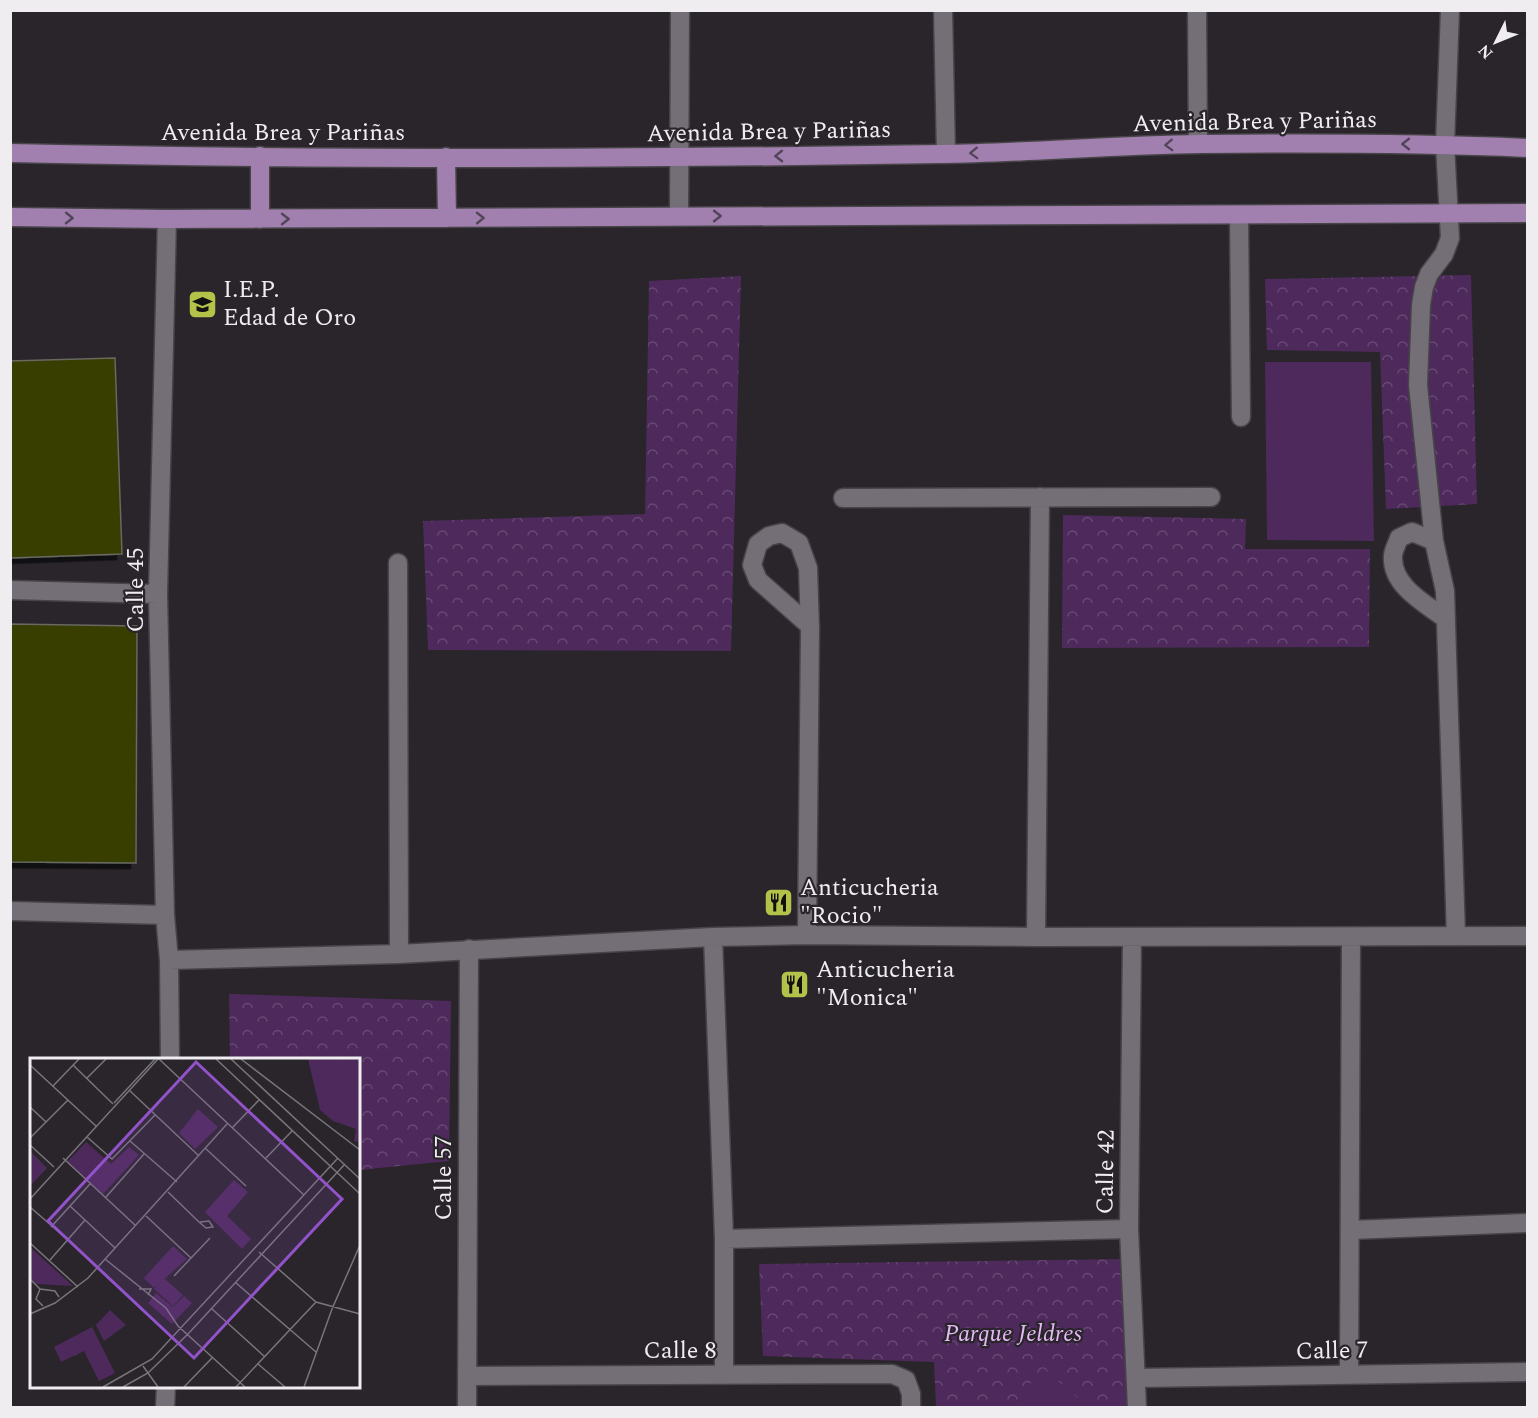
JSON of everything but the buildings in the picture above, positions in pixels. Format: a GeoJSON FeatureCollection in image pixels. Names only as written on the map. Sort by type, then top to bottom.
{"type":"FeatureCollection","features":[{"type":"Feature","properties":{"kind":"main road","name":"Avenida Brea y Pariñas"},"geometry":{"type":"LineString","coordinates":[[10,153],[680,158],[946,154],[1198,144],[1445,144],[1527,148]]}},
{"type":"Feature","properties":{"kind":"main road"},"geometry":{"type":"LineString","coordinates":[[260,156],[260,219]]}},
{"type":"Feature","properties":{"kind":"main road"},"geometry":{"type":"LineString","coordinates":[[446,157],[447,218]]}},
{"type":"Feature","properties":{"kind":"main road"},"geometry":{"type":"LineString","coordinates":[[10,217],[260,219],[1527,213]]}},
{"type":"Feature","properties":{"kind":"street"},"geometry":{"type":"LineString","coordinates":[[679,216],[680,10]]}},
{"type":"Feature","properties":{"kind":"street"},"geometry":{"type":"LineString","coordinates":[[943,10],[946,154]]}},
{"type":"Feature","properties":{"kind":"street"},"geometry":{"type":"LineString","coordinates":[[1197,10],[1198,144]]}},
{"type":"Feature","properties":{"kind":"street"},"geometry":{"type":"LineString","coordinates":[[1450,10],[1445,144],[1450,238],[1448,246],[1429,274],[1424,287],[1421,305],[1418,385],[1434,541],[1445,591],[1456,936]]}},
{"type":"Feature","properties":{"kind":"street"},"geometry":{"type":"LineString","coordinates":[[1239,215],[1241,417]]}},
{"type":"Feature","properties":{"kind":"street","name":"Calle 45"},"geometry":{"type":"LineString","coordinates":[[167,219],[158,594],[170,1058]]}},
{"type":"Feature","properties":{"kind":"street"},"geometry":{"type":"LineString","coordinates":[[1036,937],[1040,497]]}},
{"type":"Feature","properties":{"kind":"street"},"geometry":{"type":"LineString","coordinates":[[843,498],[1211,497]]}},
{"type":"Feature","properties":{"kind":"street"},"geometry":{"type":"LineString","coordinates":[[1434,541],[1412,532],[1399,538],[1393,557],[1397,576],[1404,585],[1412,594],[1446,619]]}},
{"type":"Feature","properties":{"kind":"street"},"geometry":{"type":"LineString","coordinates":[[807,935],[810,626],[808,568],[799,543],[782,533],[769,536],[758,544],[752,565],[758,580],[810,626]]}},
{"type":"Feature","properties":{"kind":"street"},"geometry":{"type":"LineString","coordinates":[[398,563],[399,954]]}},
{"type":"Feature","properties":{"kind":"street"},"geometry":{"type":"LineString","coordinates":[[10,590],[158,594]]}},
{"type":"Feature","properties":{"kind":"street"},"geometry":{"type":"LineString","coordinates":[[10,911],[165,915]]}},
{"type":"Feature","properties":{"kind":"street"},"geometry":{"type":"LineString","coordinates":[[169,960],[399,954],[469,948],[807,935],[1527,936]]}},
{"type":"Feature","properties":{"kind":"street"},"geometry":{"type":"LineString","coordinates":[[713,937],[724,1239],[724,1375]]}},
{"type":"Feature","properties":{"kind":"street","name":"Calle 42"},"geometry":{"type":"LineString","coordinates":[[1132,937],[1129,1229],[1137,1407]]}},
{"type":"Feature","properties":{"kind":"street"},"geometry":{"type":"LineString","coordinates":[[1348,1374],[1351,1230],[1351,937]]}},
{"type":"Feature","properties":{"kind":"street","name":"Calle 57"},"geometry":{"type":"LineString","coordinates":[[467,1407],[469,948]]}},
{"type":"Feature","properties":{"kind":"street"},"geometry":{"type":"LineString","coordinates":[[1351,1230],[1527,1223]]}},
{"type":"Feature","properties":{"kind":"street"},"geometry":{"type":"LineString","coordinates":[[724,1239],[1129,1229]]}},
{"type":"Feature","properties":{"kind":"street","name":"Calle 7"},"geometry":{"type":"LineString","coordinates":[[1137,1378],[1527,1372]]}},
{"type":"Feature","properties":{"kind":"street","name":"Calle 8"},"geometry":{"type":"LineString","coordinates":[[468,1376],[892,1374],[906,1380],[911,1394],[912,1407]]}},
{"type":"Feature","properties":{"kind":"street"},"geometry":{"type":"LineString","coordinates":[[165,1407],[166,1388]]}},
{"type":"Feature","properties":{"kind":"green space"},"geometry":{"type":"Polygon","coordinates":[[[1471,275],[1477,504],[1386,509],[1380,352],[1267,350],[1265,279],[1471,275]]]}},
{"type":"Feature","properties":{"kind":"green space"},"geometry":{"type":"Polygon","coordinates":[[[741,276],[731,651],[428,650],[423,521],[645,514],[649,281],[741,276]]]}},
{"type":"Feature","properties":{"kind":"green space"},"geometry":{"type":"Polygon","coordinates":[[[1265,362],[1371,362],[1374,541],[1267,540],[1265,362]]]}},
{"type":"Feature","properties":{"kind":"green space"},"geometry":{"type":"Polygon","coordinates":[[[1063,515],[1246,519],[1245,549],[1370,549],[1369,647],[1062,648],[1063,515]]]}},
{"type":"Feature","properties":{"kind":"green space"},"geometry":{"type":"Polygon","coordinates":[[[229,994],[451,1001],[449,1161],[360,1170],[360,1058],[230,1058],[229,994]]]}},
{"type":"Feature","properties":{"kind":"green space","name":"Parque Jeldres"},"geometry":{"type":"Polygon","coordinates":[[[1128,1259],[1131,1407],[936,1407],[934,1362],[763,1356],[759,1264],[1128,1259]]]}},
{"type":"Feature","properties":{"kind":"green space"},"geometry":{"type":"Polygon","coordinates":[[[1043,1368],[1088,1407],[1012,1407],[1043,1368]]]}},
{"type":"Feature","properties":{"kind":"place","name":"I.E.P. Edad de Oro"},"geometry":{"type":"Point","coordinates":[202,304]}},
{"type":"Feature","properties":{"kind":"place","name":"Anticucheria \"Rocio\""},"geometry":{"type":"Point","coordinates":[779,902]}},
{"type":"Feature","properties":{"kind":"place","name":"Anticucheria \"Monica\""},"geometry":{"type":"Point","coordinates":[795,984]}}]}
